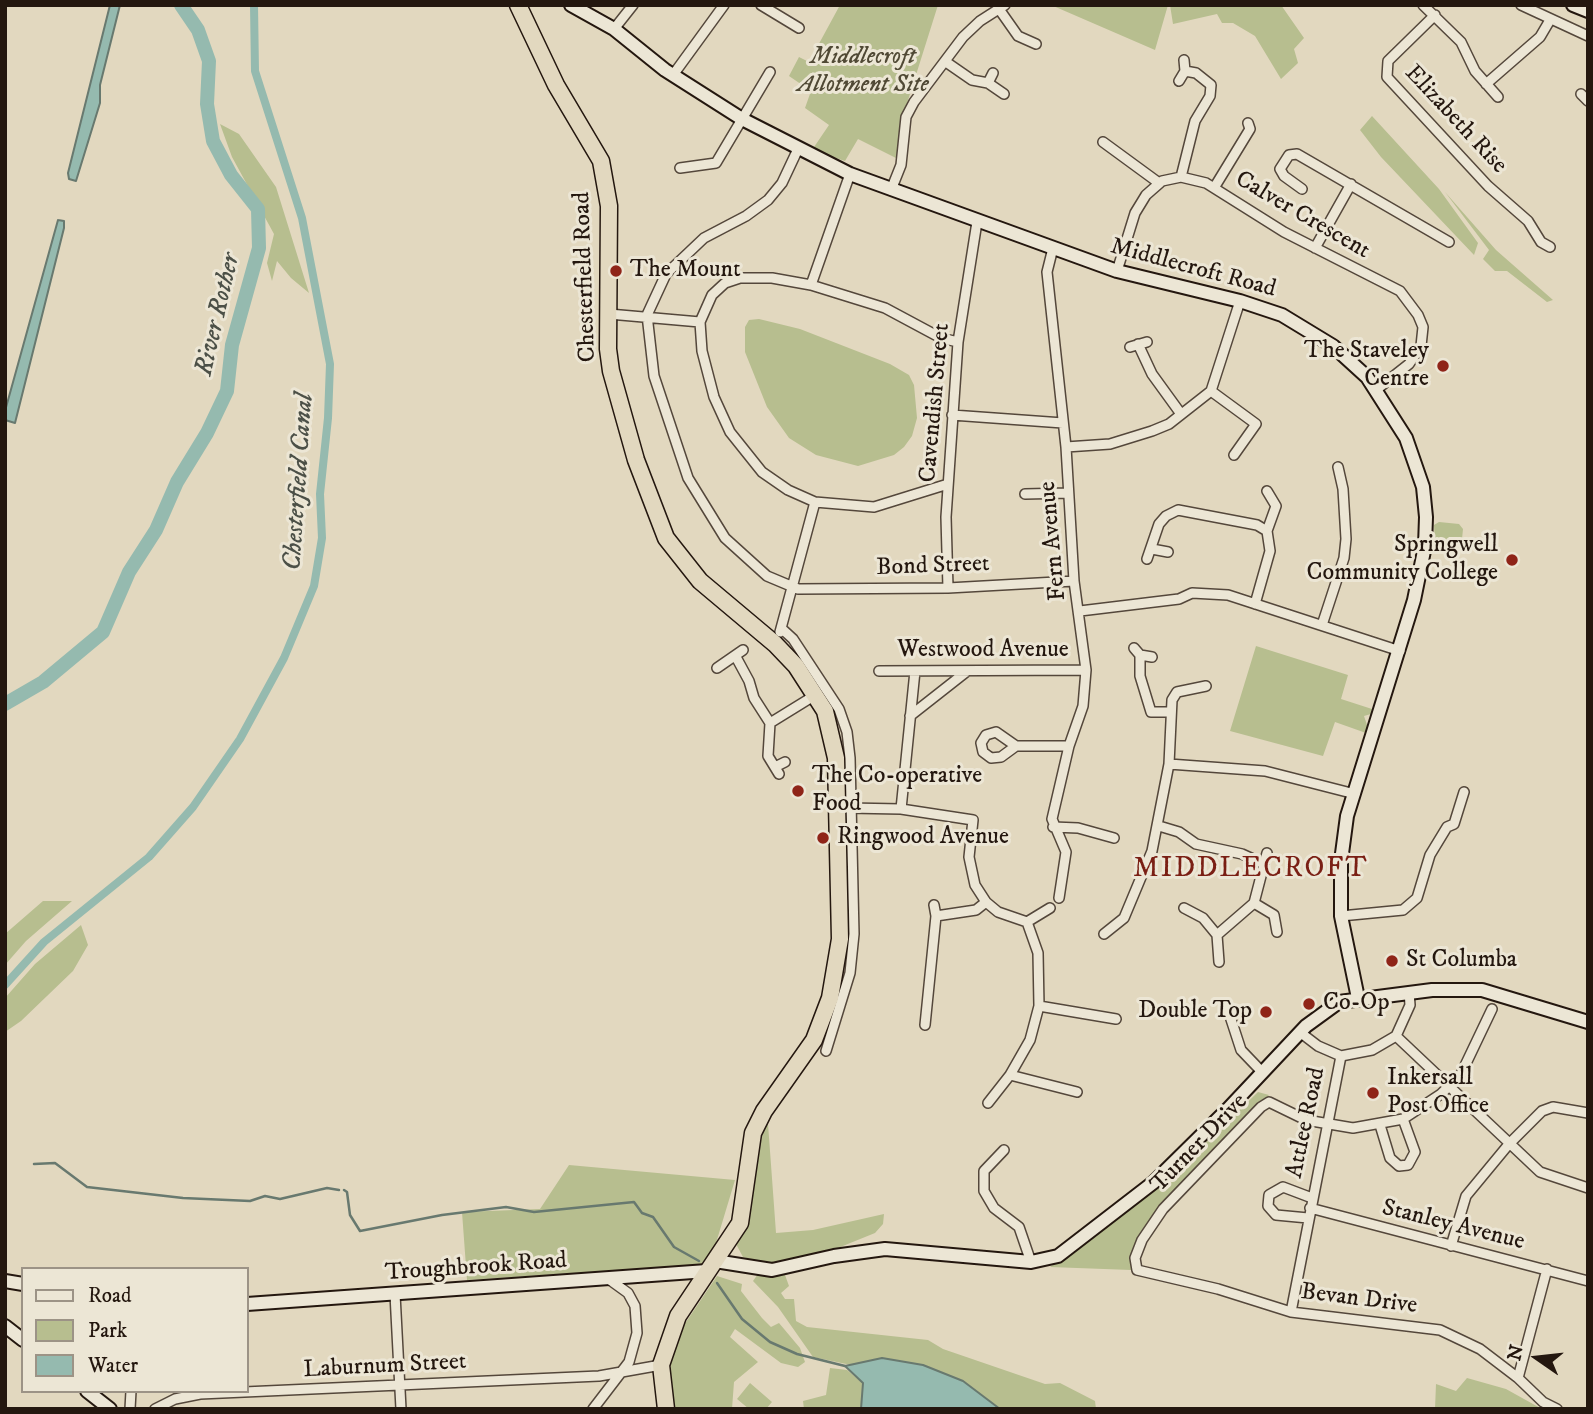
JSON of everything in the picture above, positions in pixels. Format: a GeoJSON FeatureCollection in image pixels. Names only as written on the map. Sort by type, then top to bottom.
{"type":"FeatureCollection","features":[{"type":"Feature","properties":{"kind":"highway","name":"Chesterfield Road"},"geometry":{"type":"LineString","coordinates":[[518,5],[556,85],[601,161],[609,206],[608,349],[621,408],[666,538],[700,581],[778,636],[817,694],[832,728],[844,809],[840,939],[830,998],[814,1040],[764,1111],[753,1133],[740,1223],[678,1316],[661,1366]]}},
{"type":"Feature","properties":{"kind":"highway"},"geometry":{"type":"LineString","coordinates":[[661,1366],[666,1409]]}},
{"type":"Feature","properties":{"kind":"street","name":"Middlecroft Road"},"geometry":{"type":"LineString","coordinates":[[571,5],[614,29],[673,75],[742,119],[850,174],[1117,271],[1240,301],[1282,315],[1350,359],[1376,390],[1402,429],[1416,461],[1426,517],[1420,577],[1400,651],[1348,816],[1341,861],[1341,916],[1358,998]]}},
{"type":"Feature","properties":{"kind":"street"},"geometry":{"type":"LineString","coordinates":[[614,29],[633,5]]}},
{"type":"Feature","properties":{"kind":"street"},"geometry":{"type":"LineString","coordinates":[[673,75],[723,5]]}},
{"type":"Feature","properties":{"kind":"street"},"geometry":{"type":"LineString","coordinates":[[761,5],[799,28]]}},
{"type":"Feature","properties":{"kind":"street"},"geometry":{"type":"LineString","coordinates":[[1423,5],[1461,42],[1475,71],[1498,97]]}},
{"type":"Feature","properties":{"kind":"street"},"geometry":{"type":"LineString","coordinates":[[1521,5],[1588,36]]}},
{"type":"Feature","properties":{"kind":"street"},"geometry":{"type":"LineString","coordinates":[[1573,5],[1588,11]]}},
{"type":"Feature","properties":{"kind":"street"},"geometry":{"type":"LineString","coordinates":[[891,190],[901,165],[906,117],[914,102],[980,21],[1002,7],[1018,36],[1035,44]]}},
{"type":"Feature","properties":{"kind":"street","name":"Elizabeth Rise"},"geometry":{"type":"LineString","coordinates":[[1435,15],[1388,61],[1387,77],[1488,186],[1528,221],[1541,242],[1550,247]]}},
{"type":"Feature","properties":{"kind":"street"},"geometry":{"type":"LineString","coordinates":[[1486,84],[1540,37],[1550,20]]}},
{"type":"Feature","properties":{"kind":"street"},"geometry":{"type":"LineString","coordinates":[[781,33],[786,22]]}},
{"type":"Feature","properties":{"kind":"street"},"geometry":{"type":"LineString","coordinates":[[1179,81],[1185,71],[1184,60]]}},
{"type":"Feature","properties":{"kind":"street"},"geometry":{"type":"LineString","coordinates":[[946,62],[972,80],[988,83],[1004,94]]}},
{"type":"Feature","properties":{"kind":"street"},"geometry":{"type":"LineString","coordinates":[[1117,271],[1135,213],[1146,195],[1159,183],[1181,177],[1195,121],[1210,96],[1211,85],[1196,73],[1185,71]]}},
{"type":"Feature","properties":{"kind":"street"},"geometry":{"type":"LineString","coordinates":[[680,168],[716,163],[770,72]]}},
{"type":"Feature","properties":{"kind":"street"},"geometry":{"type":"LineString","coordinates":[[988,83],[993,73]]}},
{"type":"Feature","properties":{"kind":"street"},"geometry":{"type":"LineString","coordinates":[[1214,188],[1250,129],[1248,123]]}},
{"type":"Feature","properties":{"kind":"street"},"geometry":{"type":"LineString","coordinates":[[1103,142],[1159,183]]}},
{"type":"Feature","properties":{"kind":"street"},"geometry":{"type":"LineString","coordinates":[[793,587],[767,576],[725,538],[688,478],[654,376],[647,315],[666,274],[704,238],[746,216],[768,200],[782,183],[798,149]]}},
{"type":"Feature","properties":{"kind":"street"},"geometry":{"type":"LineString","coordinates":[[1302,189],[1284,177],[1280,169],[1289,155],[1297,154],[1449,242]]}},
{"type":"Feature","properties":{"kind":"street"},"geometry":{"type":"LineString","coordinates":[[811,285],[850,174]]}},
{"type":"Feature","properties":{"kind":"street","name":"Calver Crescent"},"geometry":{"type":"LineString","coordinates":[[1181,177],[1214,188],[1315,248],[1400,292],[1418,315],[1423,335],[1417,355],[1376,390]]}},
{"type":"Feature","properties":{"kind":"street"},"geometry":{"type":"LineString","coordinates":[[1315,248],[1351,184]]}},
{"type":"Feature","properties":{"kind":"street","name":"Cavendish Street"},"geometry":{"type":"LineString","coordinates":[[948,587],[948,484],[952,415],[958,342],[976,222]]}},
{"type":"Feature","properties":{"kind":"street","name":"Fern Avenue"},"geometry":{"type":"LineString","coordinates":[[1053,248],[1047,272],[1066,447],[1074,581],[1086,670],[1083,706],[1069,746],[1052,819],[1053,827]]}},
{"type":"Feature","properties":{"kind":"street"},"geometry":{"type":"LineString","coordinates":[[948,484],[874,507],[815,502],[788,490],[762,472],[730,432],[711,385],[702,351],[700,322],[712,295],[724,283],[740,278],[772,278],[811,285],[885,309],[942,338],[958,342]]}},
{"type":"Feature","properties":{"kind":"street"},"geometry":{"type":"LineString","coordinates":[[1066,447],[1110,444],[1161,428],[1212,391],[1240,301]]}},
{"type":"Feature","properties":{"kind":"street"},"geometry":{"type":"LineString","coordinates":[[608,314],[647,315],[700,322]]}},
{"type":"Feature","properties":{"kind":"street"},"geometry":{"type":"LineString","coordinates":[[1138,344],[1152,374],[1181,414]]}},
{"type":"Feature","properties":{"kind":"street"},"geometry":{"type":"LineString","coordinates":[[1212,391],[1256,424],[1234,455]]}},
{"type":"Feature","properties":{"kind":"street"},"geometry":{"type":"LineString","coordinates":[[952,415],[1063,423]]}},
{"type":"Feature","properties":{"kind":"street"},"geometry":{"type":"LineString","coordinates":[[1322,625],[1344,558],[1346,539],[1343,489],[1338,467]]}},
{"type":"Feature","properties":{"kind":"street"},"geometry":{"type":"LineString","coordinates":[[1255,604],[1270,551],[1267,531],[1276,506],[1267,491]]}},
{"type":"Feature","properties":{"kind":"street"},"geometry":{"type":"LineString","coordinates":[[1025,494],[1068,493]]}},
{"type":"Feature","properties":{"kind":"street"},"geometry":{"type":"LineString","coordinates":[[778,636],[815,502]]}},
{"type":"Feature","properties":{"kind":"street"},"geometry":{"type":"LineString","coordinates":[[1147,559],[1159,524],[1166,516],[1178,510],[1238,519],[1267,531]]}},
{"type":"Feature","properties":{"kind":"street"},"geometry":{"type":"LineString","coordinates":[[1152,549],[1168,552]]}},
{"type":"Feature","properties":{"kind":"street","name":"Bond Street"},"geometry":{"type":"LineString","coordinates":[[793,587],[948,587],[1074,581]]}},
{"type":"Feature","properties":{"kind":"street"},"geometry":{"type":"LineString","coordinates":[[1080,611],[1179,599],[1192,593],[1228,595],[1400,651]]}},
{"type":"Feature","properties":{"kind":"street","name":"Chesterfield Road"},"geometry":{"type":"LineString","coordinates":[[778,636],[793,639],[839,709],[847,732],[844,809],[854,934],[850,973],[826,1051]]}},
{"type":"Feature","properties":{"kind":"street"},"geometry":{"type":"LineString","coordinates":[[1152,657],[1137,651],[1142,686],[1152,712],[1171,712]]}},
{"type":"Feature","properties":{"kind":"street"},"geometry":{"type":"LineString","coordinates":[[717,668],[739,653],[754,698],[770,723],[768,756],[777,771],[785,762]]}},
{"type":"Feature","properties":{"kind":"street","name":"Westwood Avenue"},"geometry":{"type":"LineString","coordinates":[[879,671],[1086,670]]}},
{"type":"Feature","properties":{"kind":"street"},"geometry":{"type":"LineString","coordinates":[[901,809],[915,671]]}},
{"type":"Feature","properties":{"kind":"street"},"geometry":{"type":"LineString","coordinates":[[910,716],[966,672]]}},
{"type":"Feature","properties":{"kind":"street"},"geometry":{"type":"LineString","coordinates":[[1104,934],[1124,918],[1159,826],[1169,764],[1172,700],[1177,692],[1206,686]]}},
{"type":"Feature","properties":{"kind":"street"},"geometry":{"type":"LineString","coordinates":[[770,723],[817,694]]}},
{"type":"Feature","properties":{"kind":"street"},"geometry":{"type":"LineString","coordinates":[[1016,746],[1069,746]]}},
{"type":"Feature","properties":{"kind":"street"},"geometry":{"type":"LineString","coordinates":[[1169,764],[1265,771],[1355,794]]}},
{"type":"Feature","properties":{"kind":"street"},"geometry":{"type":"LineString","coordinates":[[1341,916],[1403,910],[1417,898],[1430,855],[1447,827],[1454,824],[1464,792]]}},
{"type":"Feature","properties":{"kind":"street"},"geometry":{"type":"LineString","coordinates":[[844,809],[901,809],[973,821],[969,857],[975,885],[986,902],[998,912],[1027,922]]}},
{"type":"Feature","properties":{"kind":"street"},"geometry":{"type":"LineString","coordinates":[[1159,826],[1179,832],[1196,844],[1242,853],[1264,864]]}},
{"type":"Feature","properties":{"kind":"street"},"geometry":{"type":"LineString","coordinates":[[1059,898],[1066,852],[1053,827],[1078,828],[1114,838]]}},
{"type":"Feature","properties":{"kind":"street"},"geometry":{"type":"LineString","coordinates":[[1217,935],[1254,903],[1267,853]]}},
{"type":"Feature","properties":{"kind":"street"},"geometry":{"type":"LineString","coordinates":[[936,916],[976,910],[986,902]]}},
{"type":"Feature","properties":{"kind":"street"},"geometry":{"type":"LineString","coordinates":[[1254,903],[1274,915],[1277,932]]}},
{"type":"Feature","properties":{"kind":"street"},"geometry":{"type":"LineString","coordinates":[[925,1026],[936,916],[934,905]]}},
{"type":"Feature","properties":{"kind":"street"},"geometry":{"type":"LineString","coordinates":[[1027,922],[1050,908]]}},
{"type":"Feature","properties":{"kind":"street"},"geometry":{"type":"LineString","coordinates":[[1184,908],[1203,919],[1217,935],[1219,962]]}},
{"type":"Feature","properties":{"kind":"street"},"geometry":{"type":"LineString","coordinates":[[988,1102],[1010,1075],[1030,1040],[1039,1006],[1038,953],[1027,922]]}},
{"type":"Feature","properties":{"kind":"street"},"geometry":{"type":"LineString","coordinates":[[1004,1150],[984,1171],[984,1191],[994,1208],[1019,1227],[1031,1262],[1058,1256],[1154,1182],[1317,1016],[1339,1002],[1409,992],[1482,990],[1588,1022]]}},
{"type":"Feature","properties":{"kind":"street"},"geometry":{"type":"LineString","coordinates":[[1301,1033],[1318,1046],[1341,1056],[1372,1050],[1396,1036],[1410,1005],[1409,992]]}},
{"type":"Feature","properties":{"kind":"street"},"geometry":{"type":"LineString","coordinates":[[1226,1004],[1241,1050],[1263,1073]]}},
{"type":"Feature","properties":{"kind":"street"},"geometry":{"type":"LineString","coordinates":[[1039,1006],[1116,1019]]}},
{"type":"Feature","properties":{"kind":"street"},"geometry":{"type":"LineString","coordinates":[[1328,1126],[1353,1128],[1403,1119],[1448,1087],[1461,1074],[1492,1009]]}},
{"type":"Feature","properties":{"kind":"street"},"geometry":{"type":"LineString","coordinates":[[1396,1036],[1540,1172],[1588,1188]]}},
{"type":"Feature","properties":{"kind":"street","name":"Attlee Road"},"geometry":{"type":"LineString","coordinates":[[1291,1312],[1341,1056]]}},
{"type":"Feature","properties":{"kind":"street"},"geometry":{"type":"LineString","coordinates":[[1010,1075],[1077,1092]]}},
{"type":"Feature","properties":{"kind":"street","name":"Turner Drive"},"geometry":{"type":"LineString","coordinates":[[1137,1270],[1135,1258],[1142,1240],[1163,1209],[1261,1107],[1269,1102],[1306,1120],[1328,1126]]}},
{"type":"Feature","properties":{"kind":"street"},"geometry":{"type":"LineString","coordinates":[[1451,1246],[1466,1196],[1509,1144],[1542,1111],[1553,1107],[1588,1113]]}},
{"type":"Feature","properties":{"kind":"street"},"geometry":{"type":"LineString","coordinates":[[1380,1125],[1390,1158],[1399,1166],[1408,1164],[1415,1152],[1403,1119]]}},
{"type":"Feature","properties":{"kind":"street","name":"Stanley Avenue"},"geometry":{"type":"LineString","coordinates":[[1310,1208],[1588,1280]]}},
{"type":"Feature","properties":{"kind":"street","name":"Troughbrook Road"},"geometry":{"type":"LineString","coordinates":[[248,1304],[610,1280],[711,1266],[772,1270],[834,1256],[885,1249],[1031,1262]]}},
{"type":"Feature","properties":{"kind":"street"},"geometry":{"type":"LineString","coordinates":[[1518,1378],[1547,1269]]}},
{"type":"Feature","properties":{"kind":"street","name":"Bevan Drive"},"geometry":{"type":"LineString","coordinates":[[1137,1270],[1218,1289],[1291,1312],[1440,1330],[1480,1349],[1518,1378],[1543,1402],[1558,1409]]}},
{"type":"Feature","properties":{"kind":"street"},"geometry":{"type":"LineString","coordinates":[[593,1409],[635,1349],[637,1319],[628,1293],[610,1280]]}},
{"type":"Feature","properties":{"kind":"street"},"geometry":{"type":"LineString","coordinates":[[396,1294],[401,1409]]}},
{"type":"Feature","properties":{"kind":"street"},"geometry":{"type":"LineString","coordinates":[[5,1326],[21,1338]]}},
{"type":"Feature","properties":{"kind":"street","name":"Laburnum Street"},"geometry":{"type":"LineString","coordinates":[[248,1392],[620,1374],[661,1366]]}},
{"type":"Feature","properties":{"kind":"street"},"geometry":{"type":"LineString","coordinates":[[90,1393],[110,1409]]}},
{"type":"Feature","properties":{"kind":"street","name":"Laburnum Street"},"geometry":{"type":"LineString","coordinates":[[155,1409],[175,1399],[222,1393]]}},
{"type":"Feature","properties":{"kind":"green space","name":"Middlecroft Allotment Site"},"geometry":{"type":"Polygon","coordinates":[[[840,5],[938,5],[904,113],[896,158],[858,139],[845,161],[812,150],[829,125],[805,108],[811,91],[789,76],[799,57],[809,62],[840,5]]]}},
{"type":"Feature","properties":{"kind":"green space"},"geometry":{"type":"Polygon","coordinates":[[[1051,5],[1168,5],[1155,50],[1051,5]]]}},
{"type":"Feature","properties":{"kind":"green space"},"geometry":{"type":"Polygon","coordinates":[[[1170,5],[1281,5],[1304,38],[1294,49],[1298,63],[1281,79],[1255,36],[1233,23],[1222,23],[1217,14],[1173,24],[1170,5]]]}},
{"type":"Feature","properties":{"kind":"green space"},"geometry":{"type":"Polygon","coordinates":[[[1372,116],[1439,189],[1478,243],[1474,255],[1381,157],[1360,130],[1372,116]]]}},
{"type":"Feature","properties":{"kind":"green space"},"geometry":{"type":"Polygon","coordinates":[[[220,124],[239,134],[276,187],[309,293],[291,278],[277,261],[272,281],[267,263],[274,234],[232,157],[220,124]]]}},
{"type":"Feature","properties":{"kind":"green space"},"geometry":{"type":"Polygon","coordinates":[[[1445,192],[1496,250],[1553,300],[1547,302],[1507,271],[1495,271],[1483,259],[1489,250],[1445,192]]]}},
{"type":"Feature","properties":{"kind":"green space"},"geometry":{"type":"Polygon","coordinates":[[[759,319],[800,329],[890,364],[909,375],[914,385],[917,418],[912,436],[904,447],[894,455],[858,466],[816,455],[789,438],[767,407],[745,352],[745,327],[749,320],[759,319]]]}},
{"type":"Feature","properties":{"kind":"green space"},"geometry":{"type":"Polygon","coordinates":[[[1439,522],[1459,524],[1463,529],[1462,539],[1453,544],[1435,542],[1434,525],[1439,522]]]}},
{"type":"Feature","properties":{"kind":"green space"},"geometry":{"type":"Polygon","coordinates":[[[1256,646],[1348,675],[1341,699],[1372,709],[1371,714],[1364,716],[1368,728],[1366,733],[1335,722],[1323,756],[1230,731],[1256,646]]]}},
{"type":"Feature","properties":{"kind":"green space"},"geometry":{"type":"Polygon","coordinates":[[[43,901],[72,901],[26,941],[5,965],[5,934],[43,901]]]}},
{"type":"Feature","properties":{"kind":"green space"},"geometry":{"type":"Polygon","coordinates":[[[81,925],[88,945],[73,971],[21,1021],[5,1032],[5,998],[35,964],[81,925]]]}},
{"type":"Feature","properties":{"kind":"green space"},"geometry":{"type":"Polygon","coordinates":[[[1258,1092],[1269,1095],[1154,1214],[1136,1244],[1131,1257],[1131,1270],[1050,1267],[1183,1165],[1258,1092]]]}},
{"type":"Feature","properties":{"kind":"green space"},"geometry":{"type":"Polygon","coordinates":[[[767,1110],[776,1233],[813,1230],[884,1214],[883,1224],[875,1233],[828,1252],[778,1266],[743,1257],[736,1244],[747,1213],[767,1110]]]}},
{"type":"Feature","properties":{"kind":"green space"},"geometry":{"type":"Polygon","coordinates":[[[569,1165],[735,1180],[713,1253],[700,1265],[467,1280],[462,1212],[540,1209],[569,1165]]]}},
{"type":"Feature","properties":{"kind":"green space"},"geometry":{"type":"Polygon","coordinates":[[[758,1274],[785,1275],[789,1286],[781,1293],[785,1299],[794,1299],[796,1321],[807,1327],[928,1340],[943,1349],[1045,1384],[1060,1383],[1095,1401],[1096,1409],[1000,1409],[963,1381],[923,1365],[882,1358],[851,1365],[813,1357],[778,1307],[753,1281],[758,1274]]]}},
{"type":"Feature","properties":{"kind":"green space"},"geometry":{"type":"Polygon","coordinates":[[[717,1276],[742,1284],[741,1291],[762,1318],[771,1327],[779,1323],[800,1348],[805,1362],[798,1367],[781,1363],[735,1329],[730,1337],[758,1362],[734,1382],[732,1409],[675,1409],[666,1367],[682,1328],[717,1276]]]}},
{"type":"Feature","properties":{"kind":"green space"},"geometry":{"type":"Polygon","coordinates":[[[830,1368],[847,1370],[863,1383],[861,1409],[804,1409],[803,1401],[826,1395],[830,1368]]]}},
{"type":"Feature","properties":{"kind":"green space"},"geometry":{"type":"Polygon","coordinates":[[[1467,1378],[1506,1389],[1542,1409],[1435,1409],[1436,1384],[1456,1391],[1467,1378]]]}},
{"type":"Feature","properties":{"kind":"green space"},"geometry":{"type":"Polygon","coordinates":[[[750,1383],[772,1402],[766,1409],[749,1409],[737,1399],[750,1383]]]}},
{"type":"Feature","properties":{"kind":"water"},"geometry":{"type":"Polygon","coordinates":[[[110,5],[120,5],[100,85],[100,103],[76,181],[69,179],[68,173],[110,5]]]}},
{"type":"Feature","properties":{"kind":"water"},"geometry":{"type":"Polygon","coordinates":[[[58,220],[64,221],[64,228],[15,423],[5,420],[5,411],[58,220]]]}},
{"type":"Feature","properties":{"kind":"water"},"geometry":{"type":"Polygon","coordinates":[[[882,1358],[923,1365],[963,1381],[1000,1409],[861,1409],[863,1383],[845,1366],[882,1358]]]}},
{"type":"Feature","properties":{"kind":"waterway","name":"River Rother"},"geometry":{"type":"LineString","coordinates":[[5,704],[43,682],[103,632],[129,572],[156,530],[177,482],[207,433],[227,391],[232,345],[259,248],[258,209],[231,175],[213,141],[207,104],[209,61],[198,30],[181,5]]}},
{"type":"Feature","properties":{"kind":"waterway","name":"Chesterfield Canal"},"geometry":{"type":"LineString","coordinates":[[5,985],[44,942],[149,857],[193,807],[240,739],[284,658],[314,586],[322,538],[320,494],[328,418],[330,364],[302,218],[255,71],[254,5]]}},
{"type":"Feature","properties":{"kind":"waterway"},"geometry":{"type":"LineString","coordinates":[[34,1164],[55,1163],[87,1187],[183,1198],[250,1201],[265,1196],[280,1199],[327,1188],[339,1190]]}},
{"type":"Feature","properties":{"kind":"waterway"},"geometry":{"type":"LineString","coordinates":[[344,1190],[347,1192],[350,1215],[360,1231],[442,1215],[506,1207],[534,1212],[634,1202],[642,1213],[653,1217],[674,1247],[699,1261]]}},
{"type":"Feature","properties":{"kind":"waterway"},"geometry":{"type":"LineString","coordinates":[[717,1283],[742,1319],[770,1342],[797,1354],[845,1366]]}},
{"type":"Feature","properties":{"kind":"place","name":"The Mount"},"geometry":{"type":"Point","coordinates":[616,271]}},
{"type":"Feature","properties":{"kind":"place","name":"The Staveley Centre"},"geometry":{"type":"Point","coordinates":[1443,366]}},
{"type":"Feature","properties":{"kind":"place","name":"Springwell Community College"},"geometry":{"type":"Point","coordinates":[1512,560]}},
{"type":"Feature","properties":{"kind":"place","name":"The Co-operative Food"},"geometry":{"type":"Point","coordinates":[798,791]}},
{"type":"Feature","properties":{"kind":"place","name":"Ringwood Avenue"},"geometry":{"type":"Point","coordinates":[823,838]}},
{"type":"Feature","properties":{"kind":"place","name":"St Columba"},"geometry":{"type":"Point","coordinates":[1392,961]}},
{"type":"Feature","properties":{"kind":"place","name":"Co-Op"},"geometry":{"type":"Point","coordinates":[1309,1004]}},
{"type":"Feature","properties":{"kind":"place","name":"Double Top"},"geometry":{"type":"Point","coordinates":[1266,1012]}},
{"type":"Feature","properties":{"kind":"place","name":"Inkersall Post Office"},"geometry":{"type":"Point","coordinates":[1373,1093]}},
{"type":"Feature","properties":{"kind":"district","name":"MIDDLECROFT"},"geometry":{"type":"Point","coordinates":[1251,870]}}]}
